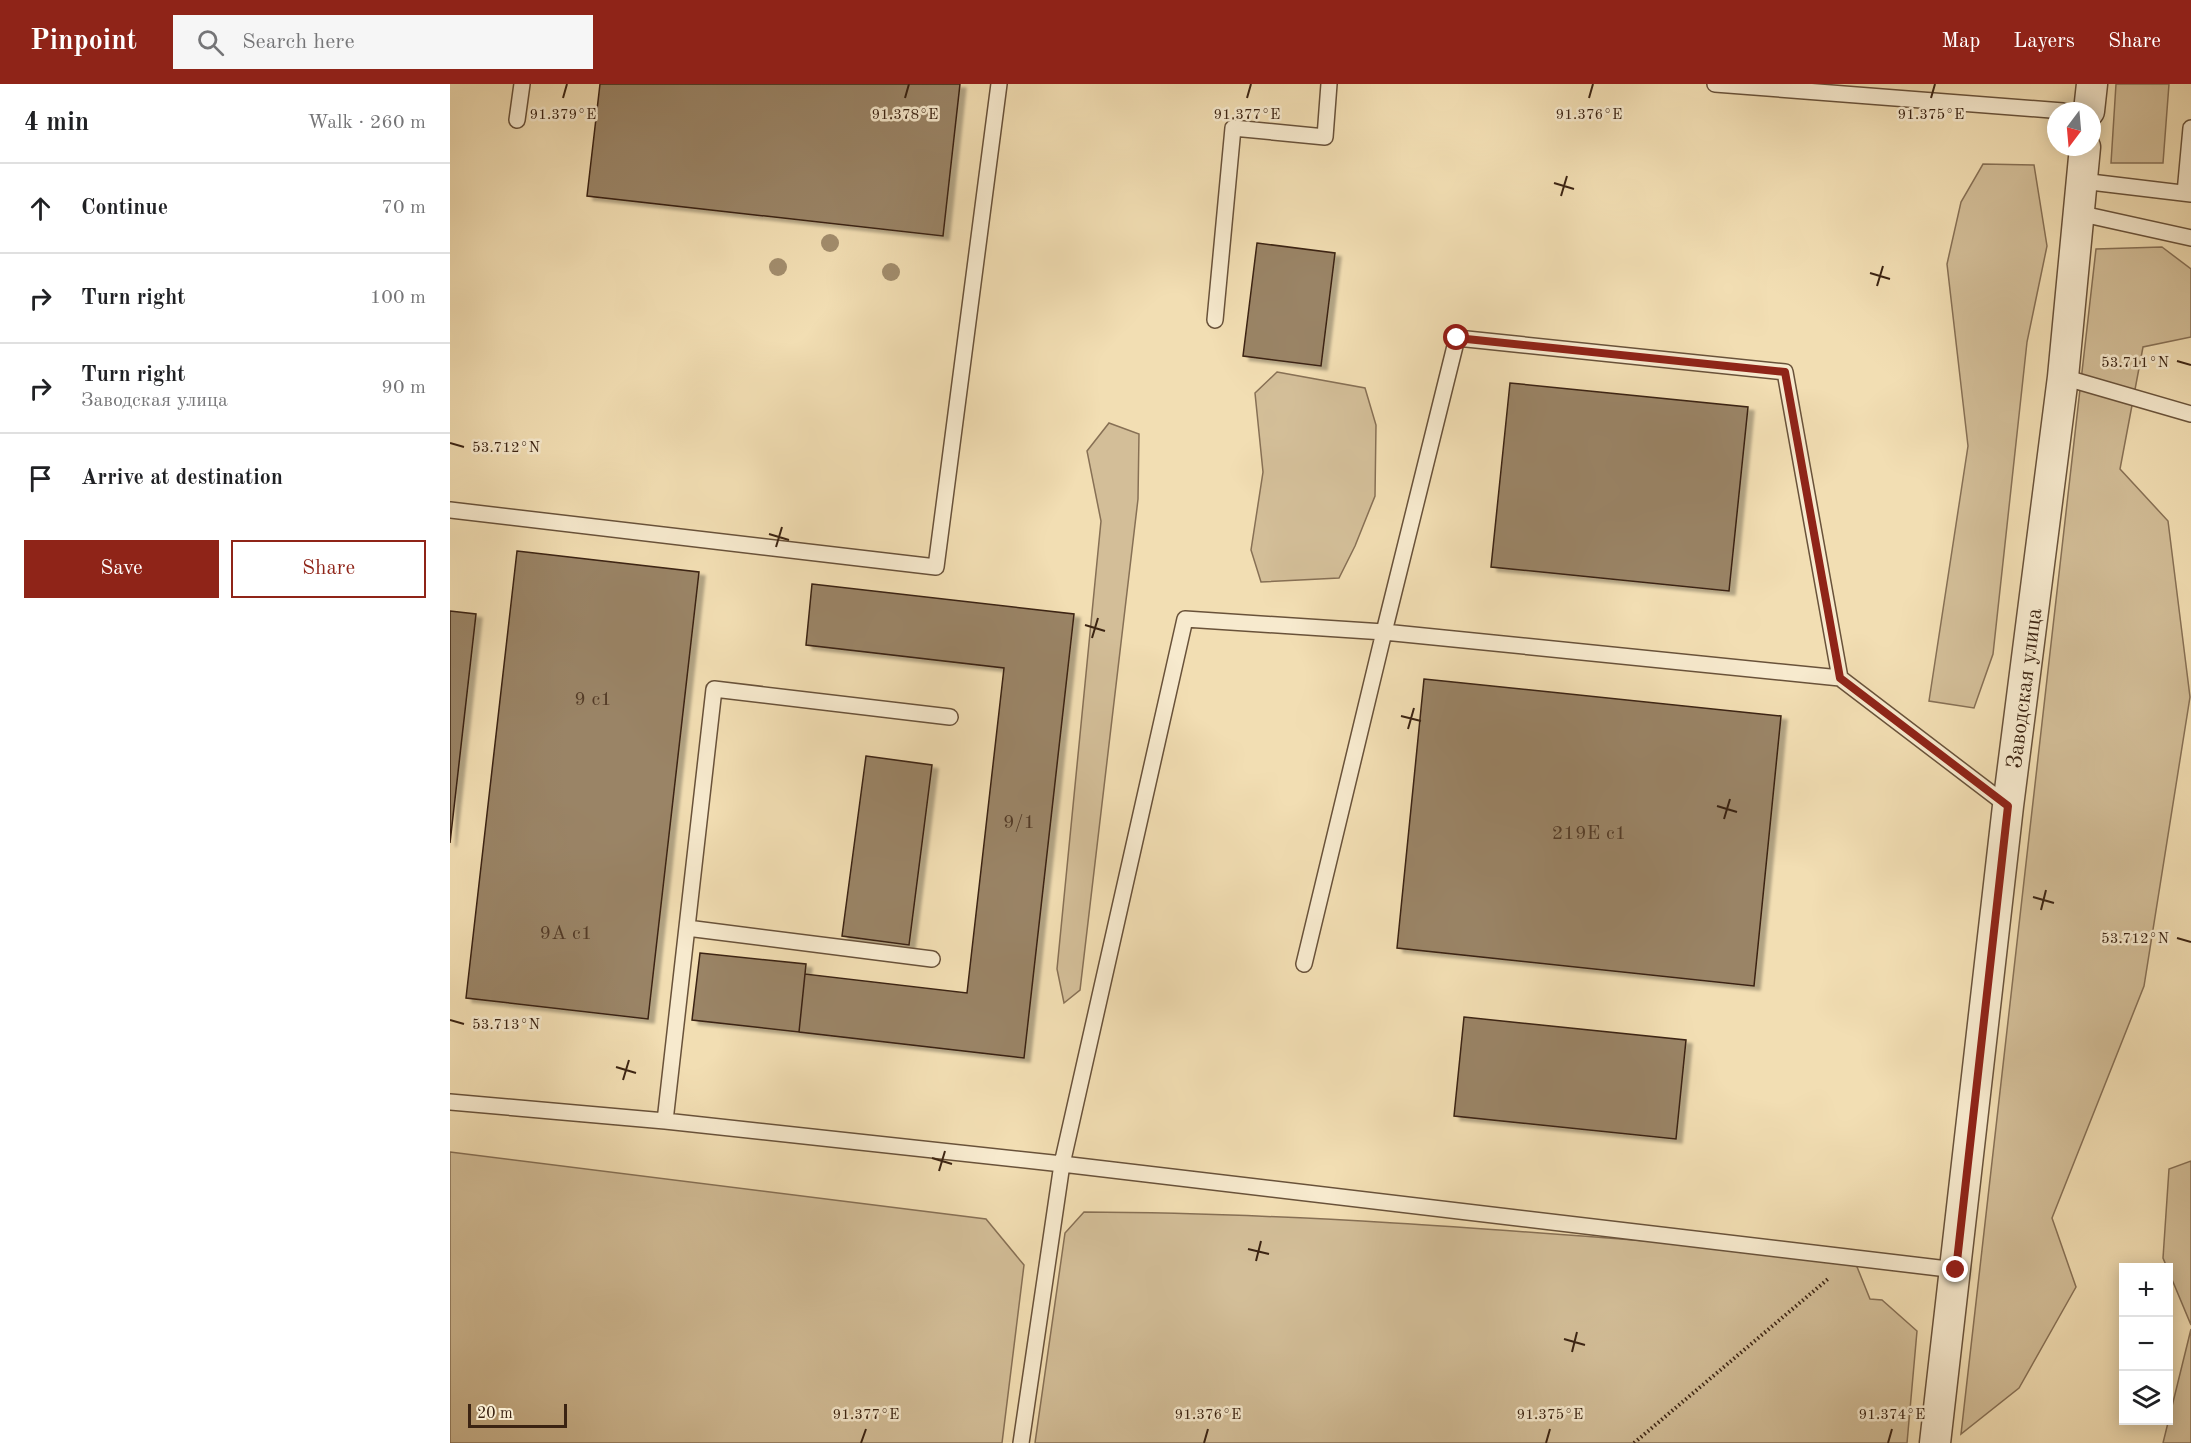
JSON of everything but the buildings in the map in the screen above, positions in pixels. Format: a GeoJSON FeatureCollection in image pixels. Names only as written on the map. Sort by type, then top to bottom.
{"type":"FeatureCollection","features":[{"type":"Feature","properties":{"kind":"street"},"geometry":{"type":"LineString","coordinates":[[2090,102],[2092,84]]}},
{"type":"Feature","properties":{"kind":"street","name":"Заводская улица"},"geometry":{"type":"LineString","coordinates":[[1935,1443],[2008,806],[2063,377],[2084,156]]}},
{"type":"Feature","properties":{"kind":"lane"},"geometry":{"type":"LineString","coordinates":[[518,120],[522,84]]}},
{"type":"Feature","properties":{"kind":"lane"},"geometry":{"type":"LineString","coordinates":[[450,510],[936,567],[999,84]]}},
{"type":"Feature","properties":{"kind":"lane"},"geometry":{"type":"LineString","coordinates":[[1215,320],[1233,128],[1325,137],[1329,84]]}},
{"type":"Feature","properties":{"kind":"lane"},"geometry":{"type":"LineString","coordinates":[[1715,84],[2047,110]]}},
{"type":"Feature","properties":{"kind":"lane"},"geometry":{"type":"LineString","coordinates":[[2082,181],[2188,193],[2191,128]]}},
{"type":"Feature","properties":{"kind":"lane"},"geometry":{"type":"LineString","coordinates":[[2078,213],[2191,238]]}},
{"type":"Feature","properties":{"kind":"lane"},"geometry":{"type":"LineString","coordinates":[[1304,964],[1383,632],[1457,338],[1785,372],[1840,678]]}},
{"type":"Feature","properties":{"kind":"lane"},"geometry":{"type":"LineString","coordinates":[[2063,377],[2191,414]]}},
{"type":"Feature","properties":{"kind":"lane"},"geometry":{"type":"LineString","coordinates":[[1021,1443],[1062,1164],[1185,619],[1383,632],[1840,678],[2008,806]]}},
{"type":"Feature","properties":{"kind":"lane"},"geometry":{"type":"LineString","coordinates":[[665,1121],[714,689],[950,717]]}},
{"type":"Feature","properties":{"kind":"lane"},"geometry":{"type":"LineString","coordinates":[[687,928],[932,959]]}},
{"type":"Feature","properties":{"kind":"lane"},"geometry":{"type":"LineString","coordinates":[[450,1102],[665,1121],[1062,1164],[1956,1270]]}},
{"type":"Feature","properties":{"kind":"path"},"geometry":{"type":"LineString","coordinates":[[1634,1443],[1853,1257]]}},
{"type":"Feature","properties":{"kind":"shaded area"},"geometry":{"type":"Polygon","coordinates":[[[2116,84],[2169,84],[2163,163],[2111,163],[2116,84]]]}},
{"type":"Feature","properties":{"kind":"shaded area"},"geometry":{"type":"Polygon","coordinates":[[[1983,164],[2034,165],[2047,246],[2027,342],[1993,654],[1974,708],[1929,701],[1968,446],[1947,264],[1961,202],[1983,164]]]}},
{"type":"Feature","properties":{"kind":"shaded area"},"geometry":{"type":"Polygon","coordinates":[[[2162,247],[2191,269],[2191,337],[2143,347],[2120,469],[2168,521],[2190,697],[2144,986],[2052,1218],[2076,1287],[2019,1388],[1961,1434],[2096,249],[2162,247]]]}},
{"type":"Feature","properties":{"kind":"shaded area"},"geometry":{"type":"Polygon","coordinates":[[[1277,372],[1365,388],[1376,425],[1375,496],[1339,578],[1261,582],[1251,550],[1263,472],[1255,393],[1277,372]]]}},
{"type":"Feature","properties":{"kind":"shaded area"},"geometry":{"type":"Polygon","coordinates":[[[1109,423],[1139,434],[1138,499],[1080,990],[1064,1003],[1057,969],[1101,521],[1087,451],[1109,423]]]}},
{"type":"Feature","properties":{"kind":"shaded area"},"geometry":{"type":"Polygon","coordinates":[[[450,1152],[986,1219],[1024,1265],[1002,1443],[450,1443],[450,1152]]]}},
{"type":"Feature","properties":{"kind":"shaded area"},"geometry":{"type":"Polygon","coordinates":[[[2191,1161],[2191,1325],[2173,1282],[2173,1263],[2165,1263],[2163,1258],[2169,1169],[2191,1161]]]}},
{"type":"Feature","properties":{"kind":"shaded area"},"geometry":{"type":"Polygon","coordinates":[[[1084,1212],[1180,1213],[1373,1222],[1853,1257],[1870,1299],[1882,1300],[1917,1331],[1907,1443],[1035,1443],[1065,1233],[1084,1212]]]}},
{"type":"Feature","properties":{"kind":"shaded area"},"geometry":{"type":"Polygon","coordinates":[[[2191,1329],[2191,1443],[2163,1443],[2167,1425],[2173,1425],[2173,1402],[2191,1329]]]}},
{"type":"Feature","properties":{"kind":"route"},"geometry":{"type":"LineString","coordinates":[[1457,338],[1785,372],[1840,678],[2008,806],[1956,1270]]}}]}
